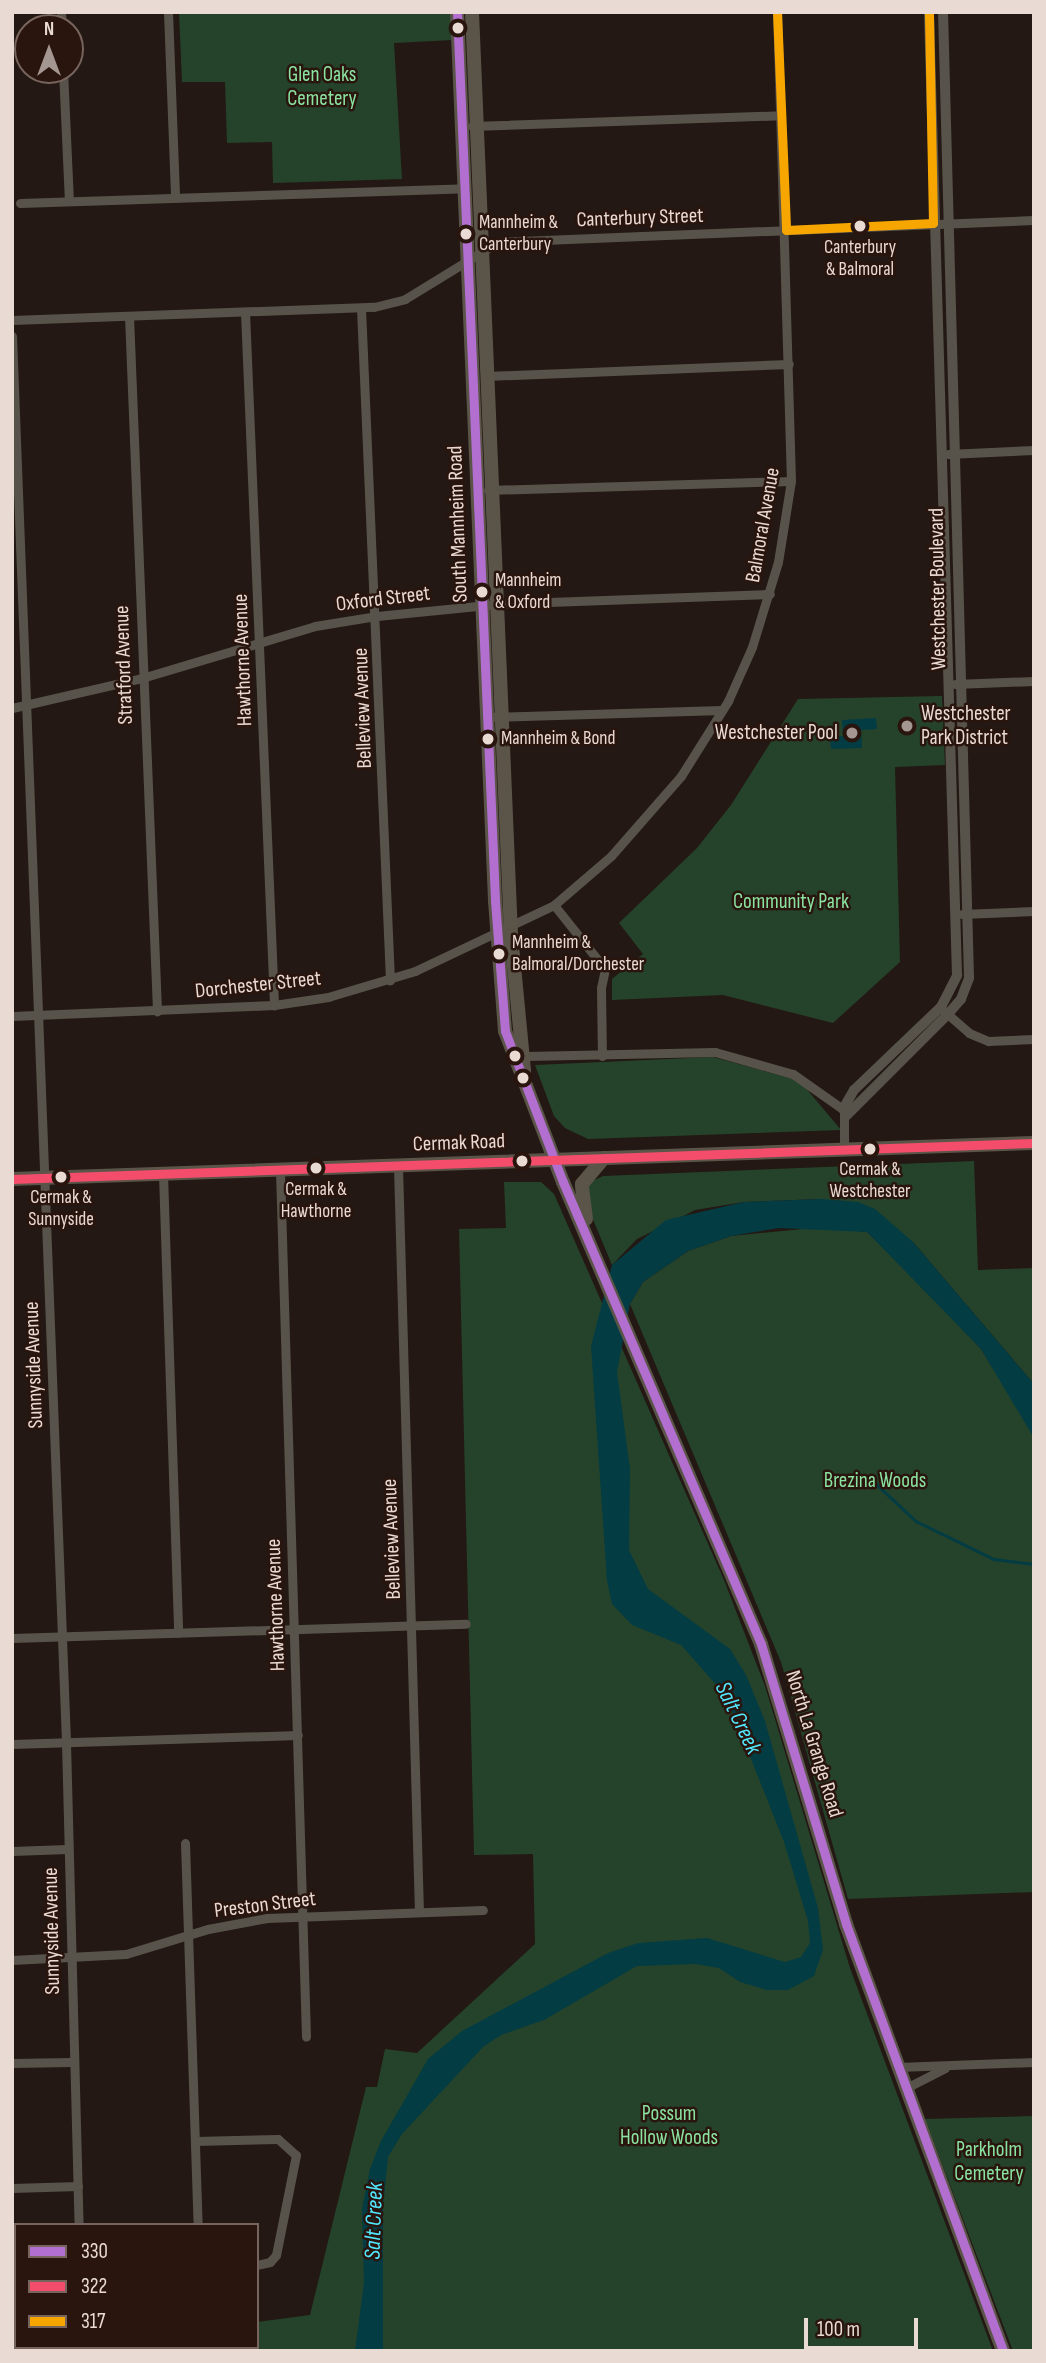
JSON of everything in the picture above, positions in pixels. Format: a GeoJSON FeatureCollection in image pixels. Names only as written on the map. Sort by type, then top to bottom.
{"type":"FeatureCollection","features":[{"type":"Feature","properties":{"kind":"main road","name":"South Mannheim Road"},"geometry":{"type":"LineString","coordinates":[[457,12],[470,126],[475,254],[477,490],[490,605],[510,928],[525,1066],[555,1160]]}},
{"type":"Feature","properties":{"kind":"main road","name":"South Mannheim Road"},"geometry":{"type":"LineString","coordinates":[[472,12],[466,188],[487,376],[493,490],[490,605]]}},
{"type":"Feature","properties":{"kind":"main road","name":"South Mannheim Road"},"geometry":{"type":"LineString","coordinates":[[495,717],[497,935],[505,1031],[525,1066]]}},
{"type":"Feature","properties":{"kind":"main road","name":"Cermak Road"},"geometry":{"type":"LineString","coordinates":[[12,1180],[1034,1143]]}},
{"type":"Feature","properties":{"kind":"main road"},"geometry":{"type":"LineString","coordinates":[[593,1252],[582,1184],[604,1158]]}},
{"type":"Feature","properties":{"kind":"main road","name":"North La Grange Road"},"geometry":{"type":"LineString","coordinates":[[555,1160],[761,1644],[846,1924],[1003,2351]]}},
{"type":"Feature","properties":{"kind":"street"},"geometry":{"type":"LineString","coordinates":[[167,12],[175,198]]}},
{"type":"Feature","properties":{"kind":"street","name":"Balmoral Avenue"},"geometry":{"type":"LineString","coordinates":[[497,935],[554,905],[611,856],[660,803],[722,710],[752,647],[769,594],[791,481],[786,230],[777,12]]}},
{"type":"Feature","properties":{"kind":"street","name":"Westchester Boulevard"},"geometry":{"type":"LineString","coordinates":[[844,1113],[944,1011],[961,999],[970,978],[949,454],[933,223],[929,12]]}},
{"type":"Feature","properties":{"kind":"street","name":"Westchester Boulevard"},"geometry":{"type":"LineString","coordinates":[[943,12],[949,454],[946,684],[957,975],[944,1011]]}},
{"type":"Feature","properties":{"kind":"street"},"geometry":{"type":"LineString","coordinates":[[64,84],[69,201]]}},
{"type":"Feature","properties":{"kind":"street"},"geometry":{"type":"LineString","coordinates":[[470,126],[781,115]]}},
{"type":"Feature","properties":{"kind":"street"},"geometry":{"type":"LineString","coordinates":[[20,203],[466,188]]}},
{"type":"Feature","properties":{"kind":"street","name":"Canterbury Street"},"geometry":{"type":"LineString","coordinates":[[12,320],[361,308],[404,299],[498,242],[1034,220]]}},
{"type":"Feature","properties":{"kind":"street","name":"Belleview Avenue"},"geometry":{"type":"LineString","coordinates":[[361,308],[377,616],[390,980]]}},
{"type":"Feature","properties":{"kind":"street","name":"Hawthorne Avenue"},"geometry":{"type":"LineString","coordinates":[[245,312],[274,1005]]}},
{"type":"Feature","properties":{"kind":"street","name":"Stratford Avenue"},"geometry":{"type":"LineString","coordinates":[[129,316],[157,1012]]}},
{"type":"Feature","properties":{"kind":"street","name":"Sunnyside Avenue"},"geometry":{"type":"LineString","coordinates":[[12,336],[66,1743],[69,1958],[79,2223]]}},
{"type":"Feature","properties":{"kind":"street"},"geometry":{"type":"LineString","coordinates":[[487,376],[789,364]]}},
{"type":"Feature","properties":{"kind":"street"},"geometry":{"type":"LineString","coordinates":[[949,454],[1034,450]]}},
{"type":"Feature","properties":{"kind":"street"},"geometry":{"type":"LineString","coordinates":[[477,490],[791,481]]}},
{"type":"Feature","properties":{"kind":"street","name":"Oxford Street"},"geometry":{"type":"LineString","coordinates":[[12,708],[142,678],[260,641],[377,616],[490,605],[769,594]]}},
{"type":"Feature","properties":{"kind":"street"},"geometry":{"type":"LineString","coordinates":[[946,684],[1034,681]]}},
{"type":"Feature","properties":{"kind":"street"},"geometry":{"type":"LineString","coordinates":[[495,717],[722,710]]}},
{"type":"Feature","properties":{"kind":"street"},"geometry":{"type":"LineString","coordinates":[[554,905],[605,969],[601,988],[602,1056]]}},
{"type":"Feature","properties":{"kind":"street"},"geometry":{"type":"LineString","coordinates":[[955,914],[1034,911]]}},
{"type":"Feature","properties":{"kind":"street","name":"Dorchester Street"},"geometry":{"type":"LineString","coordinates":[[12,1016],[274,1005],[390,980],[497,935]]}},
{"type":"Feature","properties":{"kind":"street"},"geometry":{"type":"LineString","coordinates":[[944,1011],[969,1033],[988,1041],[1034,1039]]}},
{"type":"Feature","properties":{"kind":"street"},"geometry":{"type":"LineString","coordinates":[[525,1066],[544,1058],[717,1053],[796,1076],[844,1113],[844,1148]]}},
{"type":"Feature","properties":{"kind":"street","name":"Belleview Avenue"},"geometry":{"type":"LineString","coordinates":[[398,1166],[419,1911]]}},
{"type":"Feature","properties":{"kind":"street","name":"Hawthorne Avenue"},"geometry":{"type":"LineString","coordinates":[[280,1171],[306,2037]]}},
{"type":"Feature","properties":{"kind":"street"},"geometry":{"type":"LineString","coordinates":[[163,1174],[178,1633]]}},
{"type":"Feature","properties":{"kind":"street"},"geometry":{"type":"LineString","coordinates":[[12,1638],[466,1624]]}},
{"type":"Feature","properties":{"kind":"street"},"geometry":{"type":"LineString","coordinates":[[12,1744],[298,1735]]}},
{"type":"Feature","properties":{"kind":"street"},"geometry":{"type":"LineString","coordinates":[[185,1843],[198,2223]]}},
{"type":"Feature","properties":{"kind":"street"},"geometry":{"type":"LineString","coordinates":[[12,1851],[67,1849]]}},
{"type":"Feature","properties":{"kind":"street","name":"Preston Street"},"geometry":{"type":"LineString","coordinates":[[12,1960],[126,1954],[238,1922],[303,1916],[483,1909]]}},
{"type":"Feature","properties":{"kind":"street"},"geometry":{"type":"LineString","coordinates":[[12,2063],[72,2062]]}},
{"type":"Feature","properties":{"kind":"street"},"geometry":{"type":"LineString","coordinates":[[898,2067],[945,2068],[1034,2062]]}},
{"type":"Feature","properties":{"kind":"street"},"geometry":{"type":"LineString","coordinates":[[906,2088],[945,2068]]}},
{"type":"Feature","properties":{"kind":"street"},"geometry":{"type":"LineString","coordinates":[[195,2141],[278,2139],[293,2149],[297,2163],[276,2255],[270,2262],[259,2265]]}},
{"type":"Feature","properties":{"kind":"street"},"geometry":{"type":"LineString","coordinates":[[12,2188],[78,2186]]}},
{"type":"Feature","properties":{"kind":"green space","name":"Glen Oaks Cemetery"},"geometry":{"type":"Polygon","coordinates":[[[179,12],[451,12],[453,40],[394,43],[402,179],[273,183],[272,142],[227,143],[225,82],[182,82],[179,12]]]}},
{"type":"Feature","properties":{"kind":"green space","name":"Community Park"},"geometry":{"type":"Polygon","coordinates":[[[942,696],[945,765],[895,767],[900,962],[833,1023],[723,995],[612,1000],[612,979],[643,954],[619,923],[697,848],[731,805],[798,699],[942,696]]]}},
{"type":"Feature","properties":{"kind":"green space"},"geometry":{"type":"Polygon","coordinates":[[[713,1057],[800,1081],[841,1130],[588,1139],[565,1128],[554,1116],[535,1065],[713,1057]]]}},
{"type":"Feature","properties":{"kind":"green space"},"geometry":{"type":"Polygon","coordinates":[[[974,1161],[978,1270],[1034,1268],[1034,1384],[913,1242],[821,1199],[744,1202],[695,1210],[637,1239],[612,1265],[587,1205],[588,1183],[603,1176],[974,1161]]]}},
{"type":"Feature","properties":{"kind":"green space","name":"Possum Hollow Woods"},"geometry":{"type":"Polygon","coordinates":[[[504,1182],[541,1182],[554,1194],[724,1580],[765,1686],[850,1968],[993,2351],[91,2351],[259,2349],[259,2322],[310,2315],[366,2087],[377,2087],[385,2049],[417,2053],[535,1944],[533,1854],[474,1855],[459,1229],[506,1228],[504,1182]]]}},
{"type":"Feature","properties":{"kind":"green space","name":"Brezina Woods"},"geometry":{"type":"Polygon","coordinates":[[[823,1227],[867,1232],[905,1269],[981,1349],[1032,1431],[1034,1892],[848,1899],[781,1662],[630,1304],[643,1282],[688,1251],[731,1236],[823,1227]]]}},
{"type":"Feature","properties":{"kind":"green space","name":"Parkholm Cemetery"},"geometry":{"type":"Polygon","coordinates":[[[1034,2116],[1034,2351],[1013,2351],[925,2119],[1034,2116]]]}},
{"type":"Feature","properties":{"kind":"water","name":"Westchester Pool"},"geometry":{"type":"Polygon","coordinates":[[[876,718],[877,729],[861,730],[862,748],[831,749],[830,737],[843,736],[842,720],[876,718]]]}},
{"type":"Feature","properties":{"kind":"water","name":"Salt Creek"},"geometry":{"type":"Polygon","coordinates":[[[821,1199],[858,1202],[875,1209],[913,1242],[1034,1384],[1034,1438],[981,1349],[867,1232],[779,1228],[731,1236],[688,1251],[643,1282],[630,1304],[617,1372],[630,1469],[629,1550],[648,1589],[730,1649],[746,1675],[765,1721],[818,1908],[823,1950],[814,1976],[788,1990],[767,1990],[740,1982],[719,1968],[695,1964],[637,1966],[544,2020],[501,2035],[483,2047],[402,2134],[388,2157],[383,2207],[383,2351],[355,2351],[364,2283],[362,2209],[370,2169],[381,2141],[428,2059],[462,2031],[608,1953],[638,1943],[707,1938],[785,1962],[801,1957],[810,1943],[808,1921],[784,1842],[726,1696],[681,1645],[632,1625],[612,1604],[607,1581],[591,1346],[612,1265],[666,1220],[744,1202],[821,1199]]]}},
{"type":"Feature","properties":{"kind":"waterway"},"geometry":{"type":"LineString","coordinates":[[871,1479],[916,1521],[994,1559],[1034,1564]]}},
{"type":"Feature","properties":{"kind":"transit line","name":"330"},"geometry":{"type":"LineString","coordinates":[[457,12],[495,901],[505,1031],[563,1182],[761,1644],[846,1924],[1003,2351]]}},
{"type":"Feature","properties":{"kind":"transit line","name":"317"},"geometry":{"type":"LineString","coordinates":[[777,12],[786,230],[933,223],[929,12]]}},
{"type":"Feature","properties":{"kind":"transit line","name":"322"},"geometry":{"type":"LineString","coordinates":[[12,1179],[1034,1143]]}},
{"type":"Feature","properties":{"kind":"place","name":"Canterbury & Balmoral"},"geometry":{"type":"Point","coordinates":[860,226]}},
{"type":"Feature","properties":{"kind":"place","name":"Mannheim & Canterbury"},"geometry":{"type":"Point","coordinates":[466,234]}},
{"type":"Feature","properties":{"kind":"place","name":"Mannheim & Oxford"},"geometry":{"type":"Point","coordinates":[482,592]}},
{"type":"Feature","properties":{"kind":"place","name":"Westchester Park District"},"geometry":{"type":"Point","coordinates":[907,726]}},
{"type":"Feature","properties":{"kind":"place","name":"Westchester Pool"},"geometry":{"type":"Point","coordinates":[852,733]}},
{"type":"Feature","properties":{"kind":"place","name":"Mannheim & Bond"},"geometry":{"type":"Point","coordinates":[488,739]}},
{"type":"Feature","properties":{"kind":"place","name":"Mannheim & Balmoral/Dorchester"},"geometry":{"type":"Point","coordinates":[499,954]}},
{"type":"Feature","properties":{"kind":"place","name":"Cermak & Westchester"},"geometry":{"type":"Point","coordinates":[870,1149]}},
{"type":"Feature","properties":{"kind":"place","name":"Cermak & Hawthorne"},"geometry":{"type":"Point","coordinates":[316,1168]}},
{"type":"Feature","properties":{"kind":"place","name":"Cermak & Sunnyside"},"geometry":{"type":"Point","coordinates":[61,1177]}}]}
